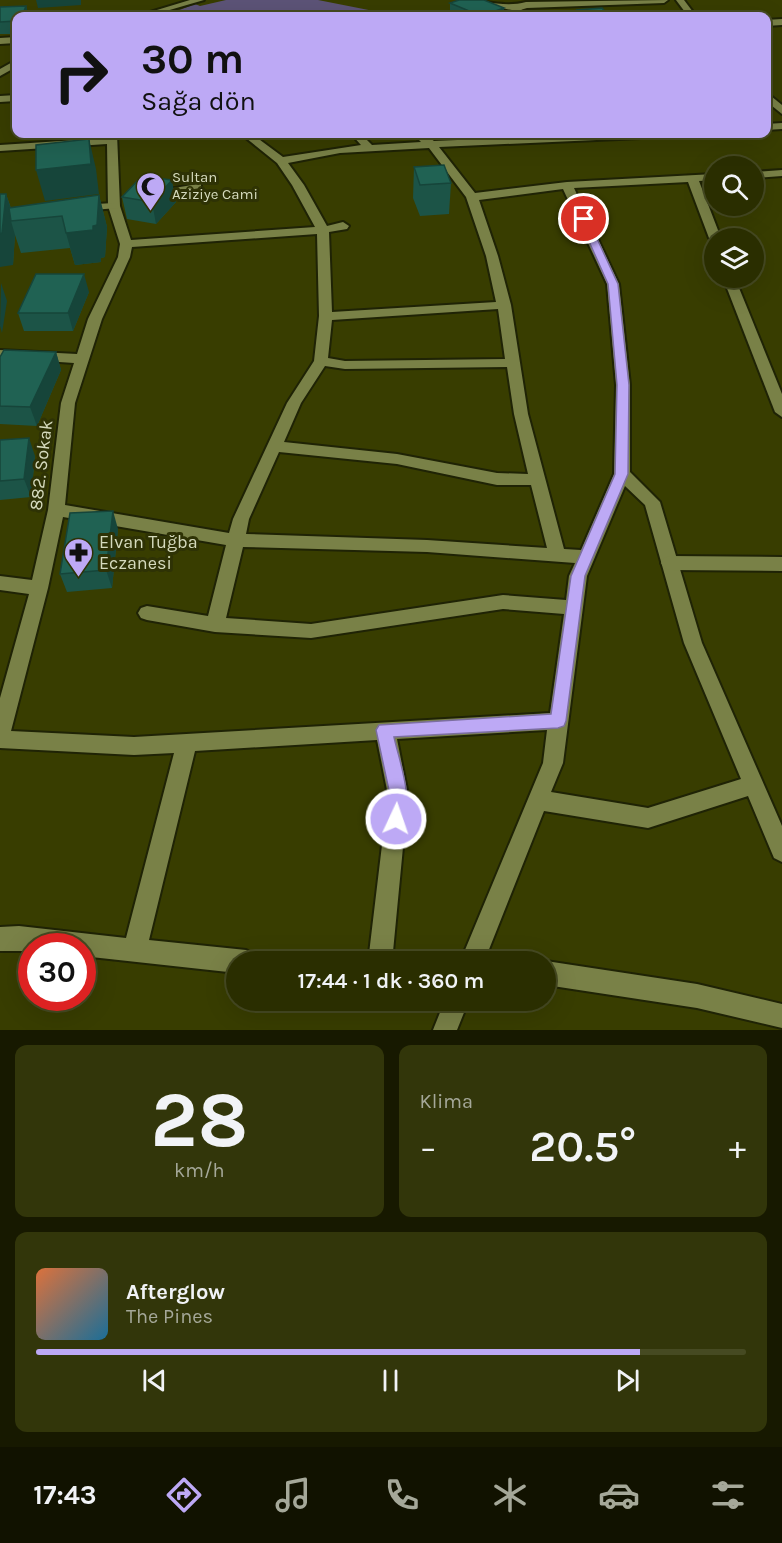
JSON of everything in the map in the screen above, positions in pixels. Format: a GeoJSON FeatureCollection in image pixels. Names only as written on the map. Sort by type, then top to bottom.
{"type":"FeatureCollection","features":[{"type":"Feature","properties":{"kind":"street"},"geometry":{"type":"LineString","coordinates":[[156,12],[200,0]]}},
{"type":"Feature","properties":{"kind":"street"},"geometry":{"type":"LineString","coordinates":[[465,0],[522,5],[664,0]]}},
{"type":"Feature","properties":{"kind":"street"},"geometry":{"type":"LineString","coordinates":[[771,100],[782,111]]}},
{"type":"Feature","properties":{"kind":"street"},"geometry":{"type":"LineString","coordinates":[[0,148],[102,138]]}},
{"type":"Feature","properties":{"kind":"street"},"geometry":{"type":"LineString","coordinates":[[112,138],[118,201],[126,244],[323,230],[343,226]]}},
{"type":"Feature","properties":{"kind":"street"},"geometry":{"type":"LineString","coordinates":[[215,625],[241,519],[294,403],[321,361],[326,316],[323,230],[298,185],[281,161],[251,138]]}},
{"type":"Feature","properties":{"kind":"street"},"geometry":{"type":"LineString","coordinates":[[360,138],[370,148]]}},
{"type":"Feature","properties":{"kind":"street"},"geometry":{"type":"LineString","coordinates":[[423,138],[432,145],[472,197],[492,256],[504,305],[520,414],[557,555]]}},
{"type":"Feature","properties":{"kind":"street"},"geometry":{"type":"LineString","coordinates":[[281,161],[340,150],[515,138]]}},
{"type":"Feature","properties":{"kind":"street"},"geometry":{"type":"LineString","coordinates":[[764,174],[782,173]]}},
{"type":"Feature","properties":{"kind":"street"},"geometry":{"type":"LineString","coordinates":[[472,197],[567,185],[704,177]]}},
{"type":"Feature","properties":{"kind":"street"},"geometry":{"type":"LineString","coordinates":[[692,178],[711,228]]}},
{"type":"Feature","properties":{"kind":"street"},"geometry":{"type":"LineString","coordinates":[[476,951],[553,763],[578,576],[622,474],[623,385],[613,284],[567,185]]}},
{"type":"Feature","properties":{"kind":"street"},"geometry":{"type":"LineString","coordinates":[[63,210],[118,201]]}},
{"type":"Feature","properties":{"kind":"street","name":"882. Sokak"},"geometry":{"type":"LineString","coordinates":[[0,737],[39,588],[56,510],[68,403],[95,319],[124,257],[126,244]]}},
{"type":"Feature","properties":{"kind":"street"},"geometry":{"type":"LineString","coordinates":[[733,288],[782,412]]}},
{"type":"Feature","properties":{"kind":"street"},"geometry":{"type":"LineString","coordinates":[[326,316],[504,305]]}},
{"type":"Feature","properties":{"kind":"street"},"geometry":{"type":"LineString","coordinates":[[0,354],[82,359]]}},
{"type":"Feature","properties":{"kind":"street"},"geometry":{"type":"LineString","coordinates":[[321,361],[345,365],[513,363]]}},
{"type":"Feature","properties":{"kind":"street"},"geometry":{"type":"LineString","coordinates":[[274,446],[397,459],[497,479],[537,480]]}},
{"type":"Feature","properties":{"kind":"street"},"geometry":{"type":"LineString","coordinates":[[622,474],[652,502],[693,643],[754,786],[773,811],[782,851]]}},
{"type":"Feature","properties":{"kind":"street"},"geometry":{"type":"LineString","coordinates":[[56,510],[236,540],[427,546],[586,557]]}},
{"type":"Feature","properties":{"kind":"street"},"geometry":{"type":"LineString","coordinates":[[670,563],[782,564]]}},
{"type":"Feature","properties":{"kind":"street"},"geometry":{"type":"LineString","coordinates":[[0,583],[39,588]]}},
{"type":"Feature","properties":{"kind":"street"},"geometry":{"type":"LineString","coordinates":[[147,613],[215,625],[311,631],[503,602],[573,608]]}},
{"type":"Feature","properties":{"kind":"street"},"geometry":{"type":"LineString","coordinates":[[0,737],[134,746],[558,721]]}},
{"type":"Feature","properties":{"kind":"street"},"geometry":{"type":"LineString","coordinates":[[381,951],[398,795],[385,730]]}},
{"type":"Feature","properties":{"kind":"street"},"geometry":{"type":"LineString","coordinates":[[135,950],[187,742]]}},
{"type":"Feature","properties":{"kind":"street"},"geometry":{"type":"LineString","coordinates":[[538,800],[648,818],[754,786]]}},
{"type":"Feature","properties":{"kind":"street"},"geometry":{"type":"LineString","coordinates":[[0,939],[226,960]]}},
{"type":"Feature","properties":{"kind":"street"},"geometry":{"type":"LineString","coordinates":[[556,975],[697,996],[782,1017]]}},
{"type":"Feature","properties":{"kind":"street"},"geometry":{"type":"LineString","coordinates":[[445,1030],[453,1011]]}},
{"type":"Feature","properties":{"kind":"lane"},"geometry":{"type":"LineString","coordinates":[[156,193],[198,186]]}},
{"type":"Feature","properties":{"kind":"shaded area"},"geometry":{"type":"Polygon","coordinates":[[[226,0],[318,0],[379,12],[174,12],[195,4],[200,6],[226,0]]]}},
{"type":"Feature","properties":{"kind":"building"},"geometry":{"type":"Polygon","coordinates":[[[459,0],[484,0],[504,8],[492,12],[471,12],[450,3],[459,0]]]}},
{"type":"Feature","properties":{"kind":"building"},"geometry":{"type":"Polygon","coordinates":[[[26,6],[24,12],[12,12],[12,21],[0,22],[0,7],[26,6]]]}},
{"type":"Feature","properties":{"kind":"building"},"geometry":{"type":"Polygon","coordinates":[[[602,8],[606,12],[579,12],[577,10],[602,8]]]}},
{"type":"Feature","properties":{"kind":"building"},"geometry":{"type":"Polygon","coordinates":[[[89,139],[91,164],[36,170],[36,145],[89,139]]]}},
{"type":"Feature","properties":{"kind":"building"},"geometry":{"type":"Polygon","coordinates":[[[444,165],[451,183],[420,185],[414,167],[444,165]]]}},
{"type":"Feature","properties":{"kind":"building"},"geometry":{"type":"Polygon","coordinates":[[[142,176],[172,180],[152,202],[122,197],[142,176]]]}},
{"type":"Feature","properties":{"kind":"building"},"geometry":{"type":"Polygon","coordinates":[[[0,194],[6,194],[2,233],[0,234],[0,194]]]}},
{"type":"Feature","properties":{"kind":"building"},"geometry":{"type":"Polygon","coordinates":[[[99,195],[97,225],[93,226],[93,230],[66,233],[62,216],[11,221],[9,208],[99,195]]]}},
{"type":"Feature","properties":{"kind":"building"},"geometry":{"type":"Polygon","coordinates":[[[36,274],[84,274],[68,313],[18,313],[36,274]]]}},
{"type":"Feature","properties":{"kind":"building"},"geometry":{"type":"Polygon","coordinates":[[[4,350],[56,352],[30,407],[0,406],[0,357],[4,350]]]}},
{"type":"Feature","properties":{"kind":"building"},"geometry":{"type":"Polygon","coordinates":[[[29,438],[24,479],[0,481],[0,440],[29,438]]]}},
{"type":"Feature","properties":{"kind":"building"},"geometry":{"type":"Polygon","coordinates":[[[113,511],[106,570],[60,574],[70,513],[113,511]]]}},
{"type":"Feature","properties":{"kind":"place","name":"Sultan Aziziye Cami"},"geometry":{"type":"Point","coordinates":[151,212]}},
{"type":"Feature","properties":{"kind":"place","name":"Elvan Tuğba Eczanesi"},"geometry":{"type":"Point","coordinates":[78,578]}},
{"type":"Feature","properties":{"kind":"route"},"geometry":{"type":"LineString","coordinates":[[396,819],[398,795],[385,730],[558,721],[578,576],[622,474],[623,385],[613,284],[584,219]]}}]}
